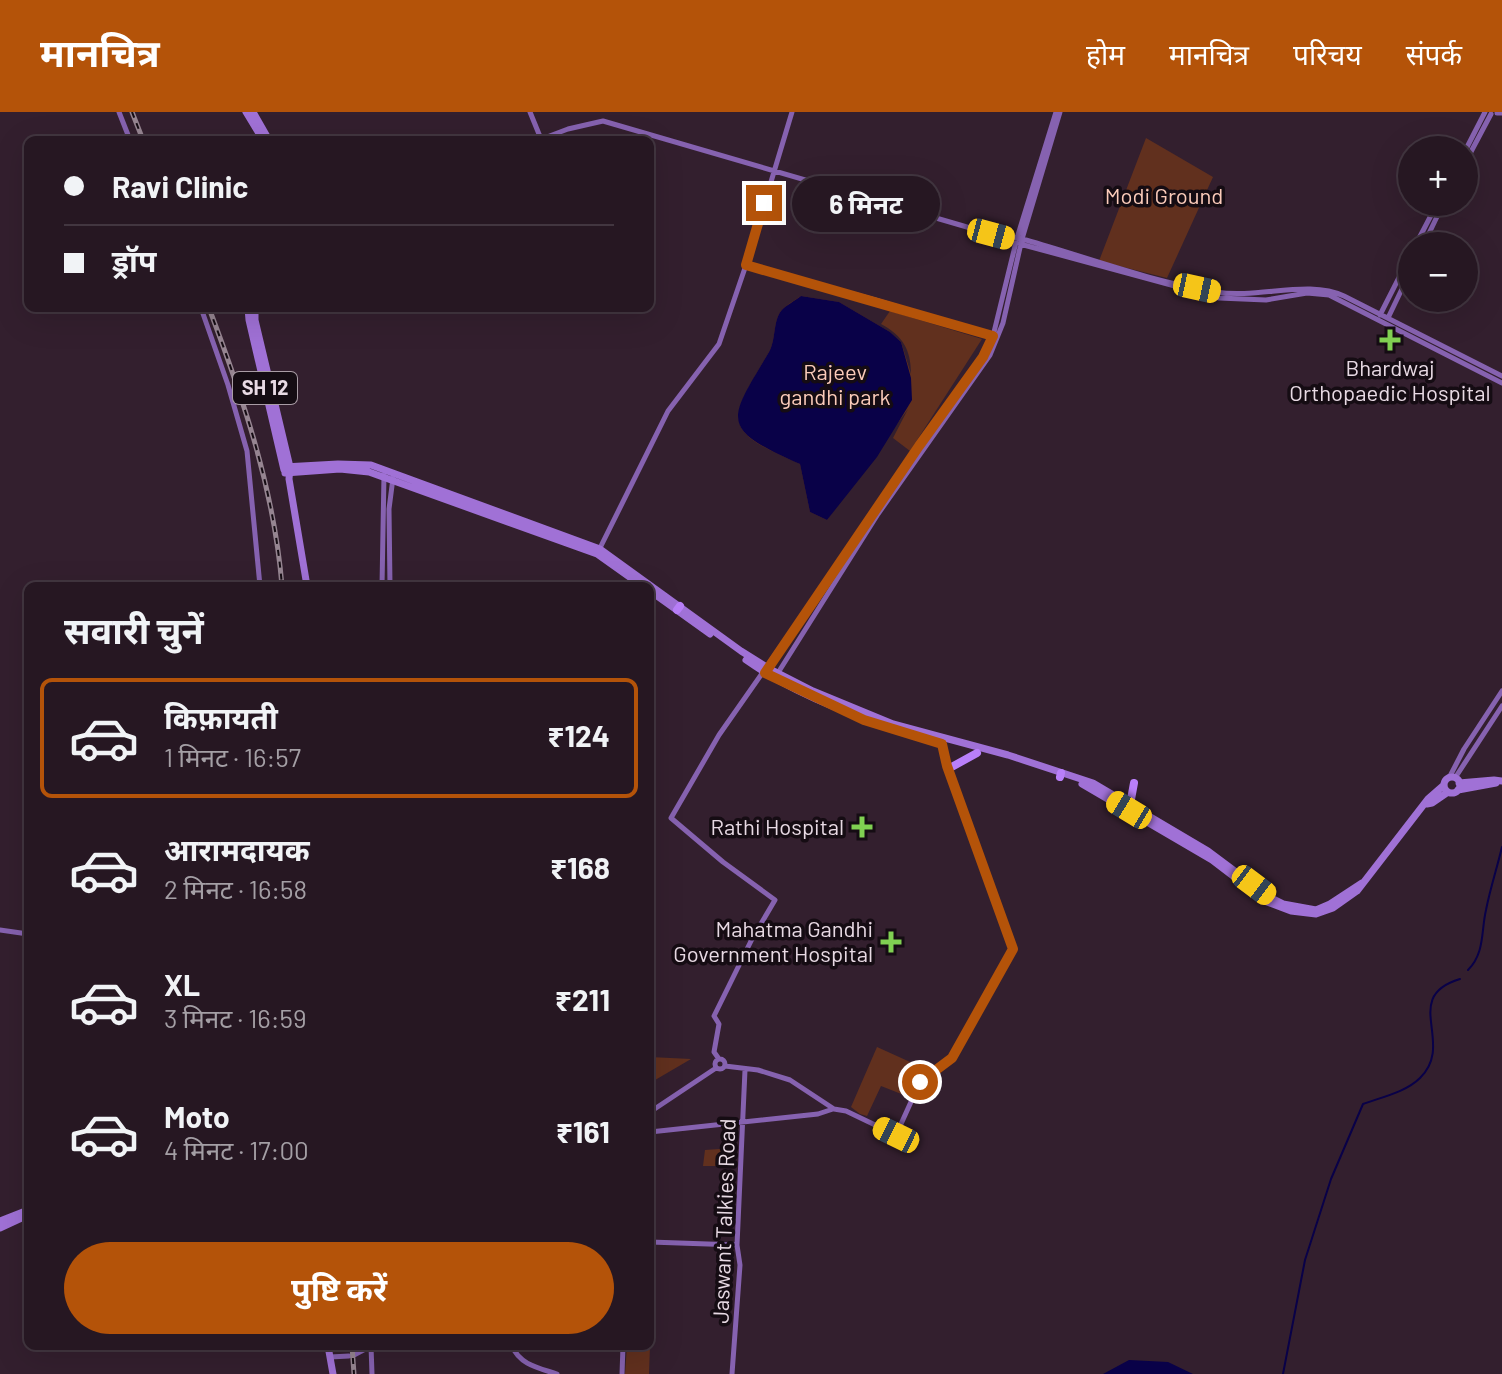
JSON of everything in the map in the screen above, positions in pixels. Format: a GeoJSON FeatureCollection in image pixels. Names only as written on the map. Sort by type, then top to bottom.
{"type":"FeatureCollection","features":[{"type":"Feature","properties":{"kind":"highway"},"geometry":{"type":"LineString","coordinates":[[948,769],[977,753]]}},
{"type":"Feature","properties":{"kind":"highway"},"geometry":{"type":"LineString","coordinates":[[1130,808],[1134,783]]}},
{"type":"Feature","properties":{"kind":"main road"},"geometry":{"type":"LineString","coordinates":[[246,112],[263,136]]}},
{"type":"Feature","properties":{"kind":"main road"},"geometry":{"type":"LineString","coordinates":[[253,112],[264,136]]}},
{"type":"Feature","properties":{"kind":"main road","name":"SH 12"},"geometry":{"type":"LineString","coordinates":[[248,312],[288,473]]}},
{"type":"Feature","properties":{"kind":"main road","name":"SH 12"},"geometry":{"type":"LineString","coordinates":[[255,312],[288,473]]}},
{"type":"Feature","properties":{"kind":"main road"},"geometry":{"type":"LineString","coordinates":[[306,582],[288,473],[355,470],[389,475],[599,551],[642,582]]}},
{"type":"Feature","properties":{"kind":"main road"},"geometry":{"type":"LineString","coordinates":[[599,551],[637,582]]}},
{"type":"Feature","properties":{"kind":"main road"},"geometry":{"type":"LineString","coordinates":[[654,591],[766,670],[864,720],[1061,775]]}},
{"type":"Feature","properties":{"kind":"main road"},"geometry":{"type":"LineString","coordinates":[[654,593],[678,608]]}},
{"type":"Feature","properties":{"kind":"main road"},"geometry":{"type":"LineString","coordinates":[[941,741],[1008,755],[1092,788],[1130,808],[1212,860],[1257,895],[1279,908],[1304,914],[1328,911],[1357,891],[1428,799],[1452,784],[1500,781]]}},
{"type":"Feature","properties":{"kind":"main road"},"geometry":{"type":"LineString","coordinates":[[0,1221],[24,1214]]}},
{"type":"Feature","properties":{"kind":"main road"},"geometry":{"type":"LineString","coordinates":[[0,1228],[24,1215]]}},
{"type":"Feature","properties":{"kind":"main road"},"geometry":{"type":"LineString","coordinates":[[328,1350],[330,1372]]}},
{"type":"Feature","properties":{"kind":"street"},"geometry":{"type":"LineString","coordinates":[[119,112],[129,136]]}},
{"type":"Feature","properties":{"kind":"street"},"geometry":{"type":"LineString","coordinates":[[530,112],[539,136]]}},
{"type":"Feature","properties":{"kind":"street"},"geometry":{"type":"LineString","coordinates":[[599,551],[668,411],[719,344],[792,112]]}},
{"type":"Feature","properties":{"kind":"street"},"geometry":{"type":"LineString","coordinates":[[776,676],[878,514],[935,431],[973,383],[996,337],[1018,241],[1058,112]]}},
{"type":"Feature","properties":{"kind":"street"},"geometry":{"type":"LineString","coordinates":[[1477,136],[1494,113]]}},
{"type":"Feature","properties":{"kind":"street"},"geometry":{"type":"LineString","coordinates":[[1478,141],[1494,113]]}},
{"type":"Feature","properties":{"kind":"street"},"geometry":{"type":"LineString","coordinates":[[550,136],[603,121],[653,136]]}},
{"type":"Feature","properties":{"kind":"street"},"geometry":{"type":"LineString","coordinates":[[654,136],[1219,298],[1266,300],[1307,293],[1325,294],[1387,320],[1502,376]]}},
{"type":"Feature","properties":{"kind":"street"},"geometry":{"type":"LineString","coordinates":[[746,265],[996,337]]}},
{"type":"Feature","properties":{"kind":"street"},"geometry":{"type":"LineString","coordinates":[[1380,317],[1398,280]]}},
{"type":"Feature","properties":{"kind":"street"},"geometry":{"type":"LineString","coordinates":[[1387,320],[1398,297]]}},
{"type":"Feature","properties":{"kind":"street"},"geometry":{"type":"LineString","coordinates":[[202,312],[247,451],[260,582]]}},
{"type":"Feature","properties":{"kind":"street"},"geometry":{"type":"LineString","coordinates":[[1387,320],[1502,383]]}},
{"type":"Feature","properties":{"kind":"street"},"geometry":{"type":"LineString","coordinates":[[725,1066],[714,1052],[719,1024],[714,1016],[775,900],[671,818],[719,735],[996,337]]}},
{"type":"Feature","properties":{"kind":"street"},"geometry":{"type":"LineString","coordinates":[[382,582],[389,475]]}},
{"type":"Feature","properties":{"kind":"street"},"geometry":{"type":"LineString","coordinates":[[389,475],[390,582]]}},
{"type":"Feature","properties":{"kind":"street"},"geometry":{"type":"LineString","coordinates":[[1452,784],[1464,749],[1502,691]]}},
{"type":"Feature","properties":{"kind":"street"},"geometry":{"type":"LineString","coordinates":[[1452,784],[1502,706]]}},
{"type":"Feature","properties":{"kind":"street"},"geometry":{"type":"LineString","coordinates":[[654,1109],[716,1068],[725,1066],[758,1070],[790,1080],[834,1109],[846,1111],[896,1135],[920,1082],[952,1058],[1013,949],[948,769],[941,741]]}},
{"type":"Feature","properties":{"kind":"street"},"geometry":{"type":"LineString","coordinates":[[0,930],[24,933]]}},
{"type":"Feature","properties":{"kind":"street"},"geometry":{"type":"LineString","coordinates":[[716,1068],[715,1063],[719,1059]]}},
{"type":"Feature","properties":{"kind":"street","name":"Jaswant Talkies Road"},"geometry":{"type":"LineString","coordinates":[[732,1374],[740,1265],[737,1245],[745,1070]]}},
{"type":"Feature","properties":{"kind":"street"},"geometry":{"type":"LineString","coordinates":[[654,1132],[818,1114],[834,1109]]}},
{"type":"Feature","properties":{"kind":"street"},"geometry":{"type":"LineString","coordinates":[[654,1242],[737,1245]]}},
{"type":"Feature","properties":{"kind":"street"},"geometry":{"type":"LineString","coordinates":[[329,1357],[352,1355],[363,1350]]}},
{"type":"Feature","properties":{"kind":"street"},"geometry":{"type":"LineString","coordinates":[[371,1350],[372,1374]]}},
{"type":"Feature","properties":{"kind":"street"},"geometry":{"type":"LineString","coordinates":[[514,1350],[518,1358],[536,1368],[557,1374]]}},
{"type":"Feature","properties":{"kind":"street"},"geometry":{"type":"LineString","coordinates":[[622,1374],[623,1350]]}},
{"type":"Feature","properties":{"kind":"green space","name":"Modi Ground"},"geometry":{"type":"Polygon","coordinates":[[[1146,138],[1213,177],[1167,278],[1099,261],[1146,138]]]}},
{"type":"Feature","properties":{"kind":"green space","name":"Rajeev gandhi park"},"geometry":{"type":"Polygon","coordinates":[[[801,296],[839,302],[890,332],[901,342],[911,374],[904,344],[881,324],[890,311],[982,339],[910,451],[893,438],[908,409],[827,520],[810,512],[800,464],[755,441],[739,421],[745,394],[771,347],[778,315],[801,296]]]}},
{"type":"Feature","properties":{"kind":"green space"},"geometry":{"type":"Polygon","coordinates":[[[877,1047],[919,1066],[909,1097],[881,1086],[867,1116],[851,1107],[877,1047]]]}},
{"type":"Feature","properties":{"kind":"green space"},"geometry":{"type":"Polygon","coordinates":[[[654,1057],[691,1059],[654,1081],[654,1057]]]}},
{"type":"Feature","properties":{"kind":"green space"},"geometry":{"type":"Polygon","coordinates":[[[734,1148],[735,1166],[703,1166],[705,1150],[734,1148]]]}},
{"type":"Feature","properties":{"kind":"green space"},"geometry":{"type":"Polygon","coordinates":[[[627,1350],[650,1350],[649,1374],[625,1374],[627,1350]]]}},
{"type":"Feature","properties":{"kind":"shaded area","name":"Rajeev gandhi park"},"geometry":{"type":"Polygon","coordinates":[[[801,296],[839,302],[890,332],[901,342],[911,378],[912,400],[877,457],[827,520],[810,512],[800,464],[755,441],[743,431],[738,420],[745,394],[771,347],[778,315],[801,296]]]}},
{"type":"Feature","properties":{"kind":"shaded area"},"geometry":{"type":"Polygon","coordinates":[[[1129,1360],[1168,1362],[1193,1374],[1103,1374],[1129,1360]]]}},
{"type":"Feature","properties":{"kind":"waterway"},"geometry":{"type":"LineString","coordinates":[[1468,970],[1480,949],[1502,847]]}},
{"type":"Feature","properties":{"kind":"waterway"},"geometry":{"type":"LineString","coordinates":[[1283,1374],[1305,1260],[1331,1179],[1363,1104],[1401,1091],[1420,1078],[1430,1064],[1433,1050],[1430,1009],[1434,997],[1443,987],[1460,979]]}},
{"type":"Feature","properties":{"kind":"railway"},"geometry":{"type":"LineString","coordinates":[[132,112],[141,136]]}},
{"type":"Feature","properties":{"kind":"railway"},"geometry":{"type":"LineString","coordinates":[[210,312],[255,444],[272,514],[282,582]]}},
{"type":"Feature","properties":{"kind":"railway"},"geometry":{"type":"LineString","coordinates":[[352,1350],[354,1374]]}},
{"type":"Feature","properties":{"kind":"place","name":"Bhardwaj Orthopaedic Hospital"},"geometry":{"type":"Point","coordinates":[1390,340]}},
{"type":"Feature","properties":{"kind":"place","name":"Rathi Hospital"},"geometry":{"type":"Point","coordinates":[862,827]}},
{"type":"Feature","properties":{"kind":"place","name":"Mahatma Gandhi Government Hospital"},"geometry":{"type":"Point","coordinates":[891,942]}},
{"type":"Feature","properties":{"kind":"route"},"geometry":{"type":"LineString","coordinates":[[764,203],[746,265],[993,336],[983,357],[765,673],[864,720],[942,744],[947,766],[1013,949],[952,1058],[920,1082]]}}]}
